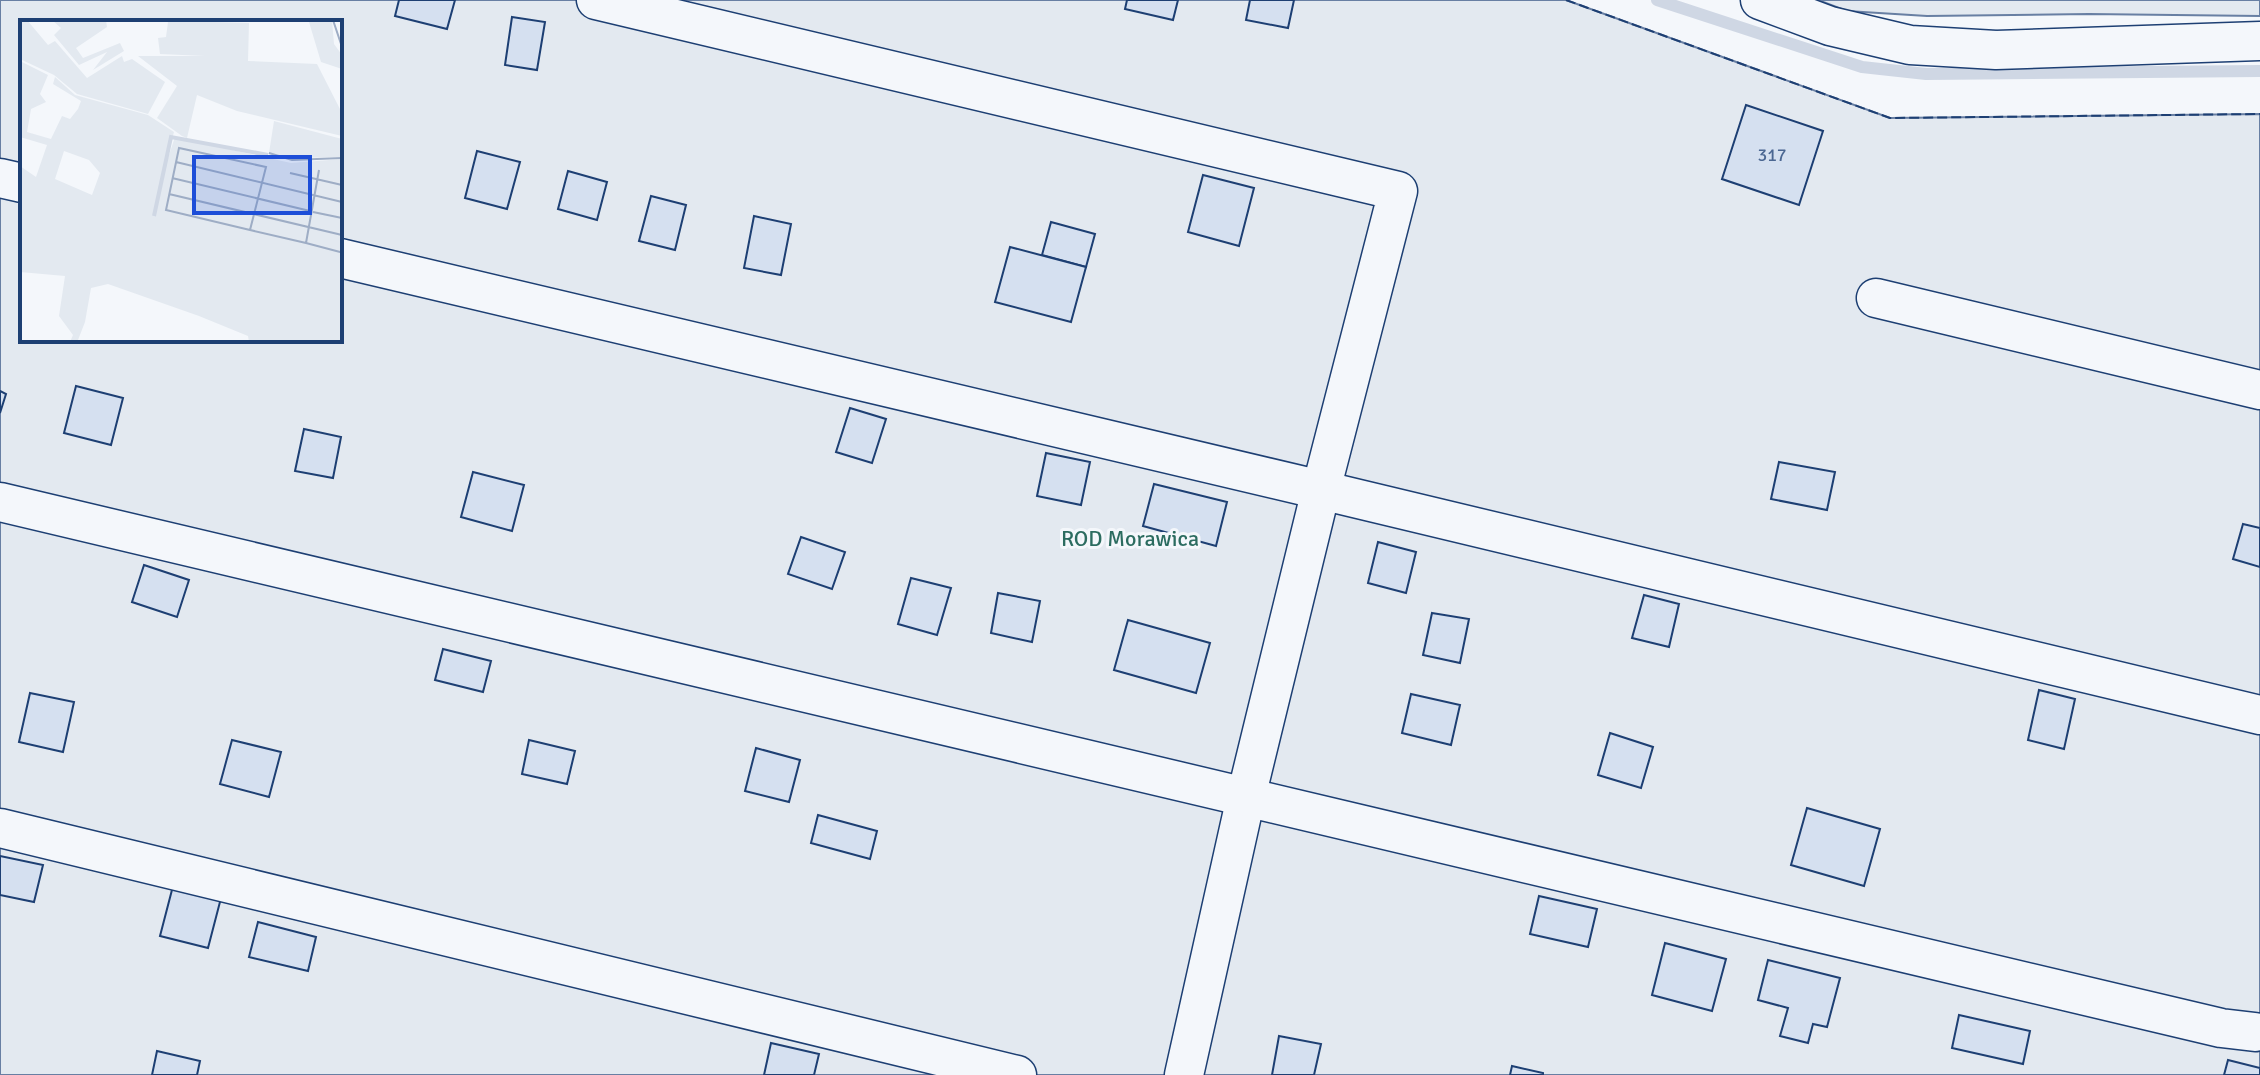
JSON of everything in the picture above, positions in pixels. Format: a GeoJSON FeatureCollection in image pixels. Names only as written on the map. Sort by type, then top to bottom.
{"type":"FeatureCollection","features":[{"type":"Feature","properties":{"kind":"street"},"geometry":{"type":"LineString","coordinates":[[596,0],[1398,191],[1246,797],[1184,1075]]}},
{"type":"Feature","properties":{"kind":"street"},"geometry":{"type":"LineString","coordinates":[[1760,0],[1830,26],[1910,45],[1996,50],[2260,41]]}},
{"type":"Feature","properties":{"kind":"street"},"geometry":{"type":"LineString","coordinates":[[0,178],[20,183]]}},
{"type":"Feature","properties":{"kind":"street"},"geometry":{"type":"LineString","coordinates":[[342,258],[2260,715]]}},
{"type":"Feature","properties":{"kind":"street"},"geometry":{"type":"LineString","coordinates":[[1876,298],[2260,390]]}},
{"type":"Feature","properties":{"kind":"street"},"geometry":{"type":"LineString","coordinates":[[0,502],[2190,1021],[2221,1028],[2258,1026]]}},
{"type":"Feature","properties":{"kind":"street"},"geometry":{"type":"LineString","coordinates":[[0,828],[1017,1075]]}},
{"type":"Feature","properties":{"kind":"green space","name":"ROD Morawica"},"geometry":{"type":"Polygon","coordinates":[[[0,0],[1566,0],[1890,118],[2260,114],[2260,1075],[0,1075],[0,0]]]}},
{"type":"Feature","properties":{"kind":"green space"},"geometry":{"type":"Polygon","coordinates":[[[1818,0],[2260,0],[2260,16],[1927,16],[1847,11],[1818,0]]]}},
{"type":"Feature","properties":{"kind":"building"},"geometry":{"type":"Polygon","coordinates":[[[399,0],[455,0],[447,29],[395,16],[399,0]]]}},
{"type":"Feature","properties":{"kind":"building"},"geometry":{"type":"Polygon","coordinates":[[[1127,0],[1178,0],[1173,20],[1125,9],[1127,0]]]}},
{"type":"Feature","properties":{"kind":"building"},"geometry":{"type":"Polygon","coordinates":[[[1250,0],[1294,0],[1288,28],[1246,20],[1250,0]]]}},
{"type":"Feature","properties":{"kind":"building"},"geometry":{"type":"Polygon","coordinates":[[[512,17],[545,22],[537,70],[505,65],[512,17]]]}},
{"type":"Feature","properties":{"kind":"building"},"geometry":{"type":"Polygon","coordinates":[[[1746,105],[1823,131],[1799,205],[1722,179],[1746,105]]]}},
{"type":"Feature","properties":{"kind":"building"},"geometry":{"type":"Polygon","coordinates":[[[477,151],[520,162],[507,209],[465,198],[477,151]]]}},
{"type":"Feature","properties":{"kind":"building"},"geometry":{"type":"Polygon","coordinates":[[[568,171],[607,182],[597,220],[558,209],[568,171]]]}},
{"type":"Feature","properties":{"kind":"building"},"geometry":{"type":"Polygon","coordinates":[[[1203,175],[1254,188],[1239,246],[1188,232],[1203,175]]]}},
{"type":"Feature","properties":{"kind":"building"},"geometry":{"type":"Polygon","coordinates":[[[651,196],[686,205],[675,250],[639,241],[651,196]]]}},
{"type":"Feature","properties":{"kind":"building"},"geometry":{"type":"Polygon","coordinates":[[[754,216],[791,224],[781,275],[744,268],[754,216]]]}},
{"type":"Feature","properties":{"kind":"building"},"geometry":{"type":"Polygon","coordinates":[[[1051,222],[1095,234],[1086,267],[1042,255],[1051,222]]]}},
{"type":"Feature","properties":{"kind":"building"},"geometry":{"type":"Polygon","coordinates":[[[1010,247],[1086,267],[1071,322],[995,302],[1010,247]]]}},
{"type":"Feature","properties":{"kind":"building"},"geometry":{"type":"Polygon","coordinates":[[[76,386],[123,398],[111,445],[64,433],[76,386]]]}},
{"type":"Feature","properties":{"kind":"building"},"geometry":{"type":"Polygon","coordinates":[[[0,391],[6,394],[0,413],[0,391]]]}},
{"type":"Feature","properties":{"kind":"building"},"geometry":{"type":"Polygon","coordinates":[[[850,408],[886,419],[872,463],[836,452],[850,408]]]}},
{"type":"Feature","properties":{"kind":"building"},"geometry":{"type":"Polygon","coordinates":[[[304,429],[341,437],[333,478],[295,471],[304,429]]]}},
{"type":"Feature","properties":{"kind":"building"},"geometry":{"type":"Polygon","coordinates":[[[1046,453],[1090,462],[1081,505],[1037,496],[1046,453]]]}},
{"type":"Feature","properties":{"kind":"building"},"geometry":{"type":"Polygon","coordinates":[[[1779,462],[1835,472],[1827,510],[1771,499],[1779,462]]]}},
{"type":"Feature","properties":{"kind":"building"},"geometry":{"type":"Polygon","coordinates":[[[473,472],[524,485],[512,531],[461,517],[473,472]]]}},
{"type":"Feature","properties":{"kind":"building"},"geometry":{"type":"Polygon","coordinates":[[[1154,484],[1227,502],[1216,546],[1143,526],[1154,484]]]}},
{"type":"Feature","properties":{"kind":"building"},"geometry":{"type":"Polygon","coordinates":[[[2243,524],[2260,528],[2260,567],[2233,559],[2243,524]]]}},
{"type":"Feature","properties":{"kind":"building"},"geometry":{"type":"Polygon","coordinates":[[[801,537],[845,552],[832,589],[788,574],[801,537]]]}},
{"type":"Feature","properties":{"kind":"building"},"geometry":{"type":"Polygon","coordinates":[[[1378,542],[1416,552],[1406,593],[1368,583],[1378,542]]]}},
{"type":"Feature","properties":{"kind":"building"},"geometry":{"type":"Polygon","coordinates":[[[144,565],[189,580],[177,617],[132,602],[144,565]]]}},
{"type":"Feature","properties":{"kind":"building"},"geometry":{"type":"Polygon","coordinates":[[[911,578],[951,588],[937,635],[898,624],[911,578]]]}},
{"type":"Feature","properties":{"kind":"building"},"geometry":{"type":"Polygon","coordinates":[[[998,593],[1040,601],[1032,642],[991,633],[998,593]]]}},
{"type":"Feature","properties":{"kind":"building"},"geometry":{"type":"Polygon","coordinates":[[[1644,595],[1679,604],[1669,647],[1632,638],[1644,595]]]}},
{"type":"Feature","properties":{"kind":"building"},"geometry":{"type":"Polygon","coordinates":[[[1432,613],[1469,619],[1460,663],[1423,655],[1432,613]]]}},
{"type":"Feature","properties":{"kind":"building"},"geometry":{"type":"Polygon","coordinates":[[[1128,620],[1210,643],[1196,693],[1114,670],[1128,620]]]}},
{"type":"Feature","properties":{"kind":"building"},"geometry":{"type":"Polygon","coordinates":[[[443,649],[491,661],[483,692],[435,680],[443,649]]]}},
{"type":"Feature","properties":{"kind":"building"},"geometry":{"type":"Polygon","coordinates":[[[2039,690],[2075,699],[2064,749],[2028,740],[2039,690]]]}},
{"type":"Feature","properties":{"kind":"building"},"geometry":{"type":"Polygon","coordinates":[[[30,693],[74,702],[63,752],[19,742],[30,693]]]}},
{"type":"Feature","properties":{"kind":"building"},"geometry":{"type":"Polygon","coordinates":[[[1411,694],[1460,705],[1451,745],[1402,733],[1411,694]]]}},
{"type":"Feature","properties":{"kind":"building"},"geometry":{"type":"Polygon","coordinates":[[[1610,733],[1653,747],[1641,788],[1598,775],[1610,733]]]}},
{"type":"Feature","properties":{"kind":"building"},"geometry":{"type":"Polygon","coordinates":[[[232,740],[281,752],[269,797],[220,784],[232,740]]]}},
{"type":"Feature","properties":{"kind":"building"},"geometry":{"type":"Polygon","coordinates":[[[529,740],[575,751],[567,784],[522,774],[529,740]]]}},
{"type":"Feature","properties":{"kind":"building"},"geometry":{"type":"Polygon","coordinates":[[[756,748],[800,760],[789,802],[745,791],[756,748]]]}},
{"type":"Feature","properties":{"kind":"building"},"geometry":{"type":"Polygon","coordinates":[[[1807,808],[1880,829],[1864,886],[1791,865],[1807,808]]]}},
{"type":"Feature","properties":{"kind":"building"},"geometry":{"type":"Polygon","coordinates":[[[818,815],[877,831],[870,859],[811,843],[818,815]]]}},
{"type":"Feature","properties":{"kind":"building"},"geometry":{"type":"Polygon","coordinates":[[[0,856],[43,865],[34,902],[0,895],[0,856]]]}},
{"type":"Feature","properties":{"kind":"building"},"geometry":{"type":"Polygon","coordinates":[[[173,886],[221,898],[208,948],[160,936],[173,886]]]}},
{"type":"Feature","properties":{"kind":"building"},"geometry":{"type":"Polygon","coordinates":[[[1539,896],[1597,909],[1588,947],[1530,934],[1539,896]]]}},
{"type":"Feature","properties":{"kind":"building"},"geometry":{"type":"Polygon","coordinates":[[[258,922],[316,937],[308,971],[249,957],[258,922]]]}},
{"type":"Feature","properties":{"kind":"building"},"geometry":{"type":"Polygon","coordinates":[[[1665,943],[1726,959],[1712,1011],[1652,995],[1665,943]]]}},
{"type":"Feature","properties":{"kind":"building"},"geometry":{"type":"Polygon","coordinates":[[[1768,960],[1840,978],[1827,1027],[1813,1024],[1808,1043],[1780,1036],[1788,1008],[1758,1000],[1768,960]]]}},
{"type":"Feature","properties":{"kind":"building"},"geometry":{"type":"Polygon","coordinates":[[[1959,1015],[2030,1031],[2023,1064],[1952,1048],[1959,1015]]]}},
{"type":"Feature","properties":{"kind":"building"},"geometry":{"type":"Polygon","coordinates":[[[1279,1036],[1321,1044],[1314,1075],[1272,1075],[1279,1036]]]}},
{"type":"Feature","properties":{"kind":"building"},"geometry":{"type":"Polygon","coordinates":[[[771,1043],[819,1054],[814,1075],[764,1075],[771,1043]]]}},
{"type":"Feature","properties":{"kind":"building"},"geometry":{"type":"Polygon","coordinates":[[[157,1051],[200,1061],[197,1075],[152,1075],[157,1051]]]}},
{"type":"Feature","properties":{"kind":"building"},"geometry":{"type":"Polygon","coordinates":[[[2228,1060],[2260,1068],[2260,1075],[2224,1075],[2228,1060]]]}},
{"type":"Feature","properties":{"kind":"building"},"geometry":{"type":"Polygon","coordinates":[[[1512,1066],[1543,1073],[1543,1075],[1510,1075],[1512,1066]]]}},
{"type":"Feature","properties":{"kind":"waterway"},"geometry":{"type":"LineString","coordinates":[[1657,0],[1862,67],[1926,74],[2260,71]]}},
{"type":"Feature","properties":{"kind":"fence"},"geometry":{"type":"LineString","coordinates":[[1566,0],[1890,118],[2260,114]]}}]}
